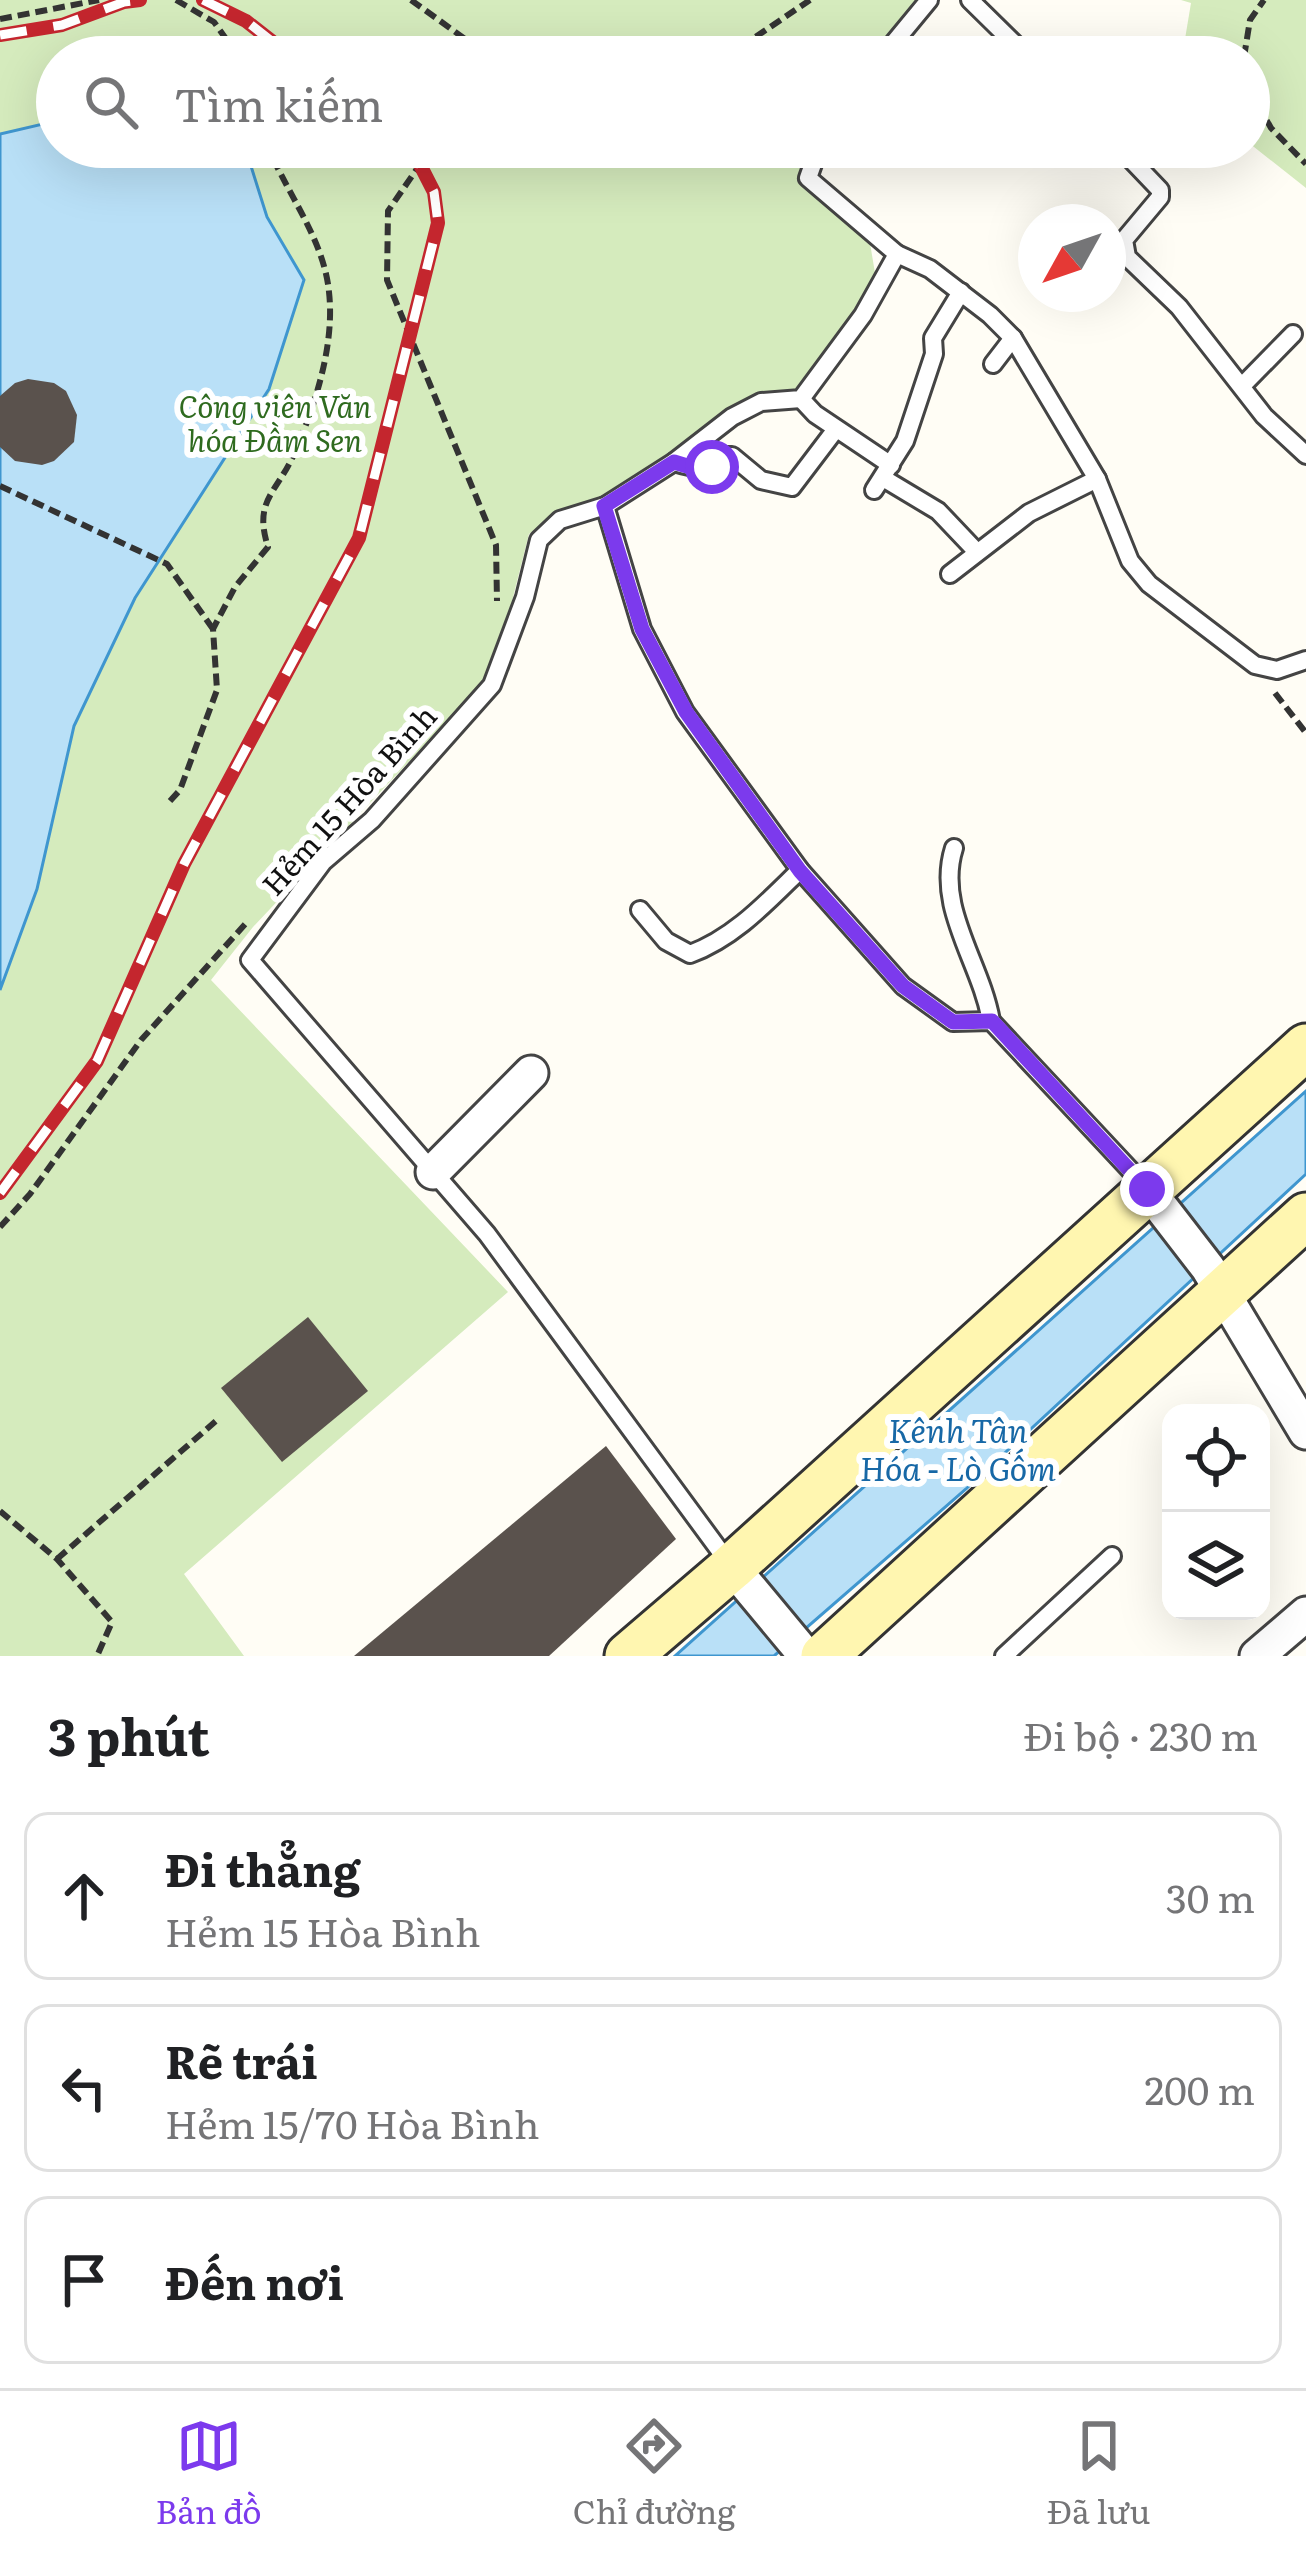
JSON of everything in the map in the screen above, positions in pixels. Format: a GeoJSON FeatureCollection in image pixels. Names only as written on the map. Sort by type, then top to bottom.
{"type":"FeatureCollection","features":[{"type":"Feature","properties":{"kind":"street"},"geometry":{"type":"LineString","coordinates":[[628,1656],[740,1576],[1156,1198],[1306,1047]]}},
{"type":"Feature","properties":{"kind":"street"},"geometry":{"type":"LineString","coordinates":[[434,1172],[531,1073]]}},
{"type":"Feature","properties":{"kind":"street"},"geometry":{"type":"LineString","coordinates":[[1156,1198],[1216,1280],[1306,1432]]}},
{"type":"Feature","properties":{"kind":"street"},"geometry":{"type":"LineString","coordinates":[[740,1576],[809,1652],[1216,1280],[1306,1216]]}},
{"type":"Feature","properties":{"kind":"street"},"geometry":{"type":"LineString","coordinates":[[1257,1656],[1306,1614]]}},
{"type":"Feature","properties":{"kind":"lane"},"geometry":{"type":"LineString","coordinates":[[899,36],[929,0]]}},
{"type":"Feature","properties":{"kind":"lane"},"geometry":{"type":"LineString","coordinates":[[970,0],[1007,36]]}},
{"type":"Feature","properties":{"kind":"lane"},"geometry":{"type":"LineString","coordinates":[[812,168],[808,178],[896,254],[930,269],[1013,338],[1096,479],[1130,561],[1149,584],[1255,665],[1276,670],[1306,660]]}},
{"type":"Feature","properties":{"kind":"lane"},"geometry":{"type":"LineString","coordinates":[[1139,168],[1160,190],[1160,197],[1124,240],[1127,257],[1179,307],[1264,416],[1306,455]]}},
{"type":"Feature","properties":{"kind":"lane"},"geometry":{"type":"LineString","coordinates":[[896,254],[862,315],[801,399],[883,478],[938,511],[976,551]]}},
{"type":"Feature","properties":{"kind":"lane"},"geometry":{"type":"LineString","coordinates":[[883,478],[917,408],[934,354],[933,338],[961,292]]}},
{"type":"Feature","properties":{"kind":"lane"},"geometry":{"type":"LineString","coordinates":[[1242,386],[1294,334]]}},
{"type":"Feature","properties":{"kind":"lane"},"geometry":{"type":"LineString","coordinates":[[993,364],[1013,338]]}},
{"type":"Feature","properties":{"kind":"lane","name":"Hẻm 15 Hòa Bình"},"geometry":{"type":"LineString","coordinates":[[740,1576],[487,1234],[250,960],[323,862],[372,820],[492,685],[525,596],[539,540],[560,520],[604,506],[674,462],[732,417],[761,402],[801,399]]}},
{"type":"Feature","properties":{"kind":"lane"},"geometry":{"type":"LineString","coordinates":[[674,462],[697,469],[732,456],[761,480],[791,487],[836,429]]}},
{"type":"Feature","properties":{"kind":"lane"},"geometry":{"type":"LineString","coordinates":[[950,574],[1029,513],[1096,479]]}},
{"type":"Feature","properties":{"kind":"lane"},"geometry":{"type":"LineString","coordinates":[[604,506],[642,629],[686,712],[800,871],[903,986],[953,1022],[992,1021]]}},
{"type":"Feature","properties":{"kind":"lane"},"geometry":{"type":"LineString","coordinates":[[954,848],[948,866],[951,904],[986,987],[992,1021],[1156,1198]]}},
{"type":"Feature","properties":{"kind":"lane"},"geometry":{"type":"LineString","coordinates":[[640,910],[666,941],[690,954],[751,918],[800,871]]}},
{"type":"Feature","properties":{"kind":"lane"},"geometry":{"type":"LineString","coordinates":[[1004,1656],[1112,1556]]}},
{"type":"Feature","properties":{"kind":"path"},"geometry":{"type":"LineString","coordinates":[[0,19],[99,0]]}},
{"type":"Feature","properties":{"kind":"path"},"geometry":{"type":"LineString","coordinates":[[176,0],[214,22],[224,36]]}},
{"type":"Feature","properties":{"kind":"path"},"geometry":{"type":"LineString","coordinates":[[411,0],[457,36]]}},
{"type":"Feature","properties":{"kind":"path"},"geometry":{"type":"LineString","coordinates":[[757,36],[810,0]]}},
{"type":"Feature","properties":{"kind":"path"},"geometry":{"type":"LineString","coordinates":[[1247,36],[1250,20],[1264,0]]}},
{"type":"Feature","properties":{"kind":"path"},"geometry":{"type":"LineString","coordinates":[[1270,128],[1306,164]]}},
{"type":"Feature","properties":{"kind":"path"},"geometry":{"type":"LineString","coordinates":[[213,629],[236,587],[268,547],[261,524],[267,497],[292,459],[315,397],[326,347],[330,295],[322,254],[279,168]]}},
{"type":"Feature","properties":{"kind":"path"},"geometry":{"type":"LineString","coordinates":[[418,168],[388,211],[387,280],[496,545],[498,617]]}},
{"type":"Feature","properties":{"kind":"path"},"geometry":{"type":"LineString","coordinates":[[0,486],[167,564],[213,629],[218,691],[180,790],[170,801]]}},
{"type":"Feature","properties":{"kind":"path"},"geometry":{"type":"LineString","coordinates":[[1255,665],[1306,733]]}},
{"type":"Feature","properties":{"kind":"path"},"geometry":{"type":"LineString","coordinates":[[0,1227],[30,1194],[141,1040],[252,916]]}},
{"type":"Feature","properties":{"kind":"path"},"geometry":{"type":"LineString","coordinates":[[57,1559],[216,1421]]}},
{"type":"Feature","properties":{"kind":"path"},"geometry":{"type":"LineString","coordinates":[[0,1510],[57,1559],[112,1622],[97,1656]]}},
{"type":"Feature","properties":{"kind":"green space","name":"Công viên Văn hóa Đầm Sen"},"geometry":{"type":"Polygon","coordinates":[[[0,0],[916,0],[888,36],[36,36],[36,168],[803,168],[801,173],[869,237],[876,279],[797,391],[759,395],[603,500],[555,516],[529,534],[506,625],[484,682],[253,927],[211,980],[508,1292],[184,1574],[244,1656],[0,1656],[0,0]]]}},
{"type":"Feature","properties":{"kind":"green space"},"geometry":{"type":"Polygon","coordinates":[[[1181,0],[1306,0],[1306,188],[1270,160],[1270,36],[1186,36],[1191,3],[1181,0]]]}},
{"type":"Feature","properties":{"kind":"water"},"geometry":{"type":"Polygon","coordinates":[[[36,126],[36,168],[252,168],[267,217],[304,280],[269,389],[135,598],[74,726],[37,889],[0,990],[0,134],[36,126]]]}},
{"type":"Feature","properties":{"kind":"water","name":"Kênh Tân Hóa - Lò Gốm"},"geometry":{"type":"Polygon","coordinates":[[[1306,1091],[1306,1174],[966,1489],[774,1656],[675,1656],[1306,1091]]]}},
{"type":"Feature","properties":{"kind":"building"},"geometry":{"type":"Polygon","coordinates":[[[28,379],[54,383],[66,391],[77,415],[74,442],[54,461],[42,465],[15,461],[0,447],[0,396],[28,379]]]}},
{"type":"Feature","properties":{"kind":"building"},"geometry":{"type":"Polygon","coordinates":[[[308,1317],[368,1391],[282,1462],[221,1388],[308,1317]]]}},
{"type":"Feature","properties":{"kind":"building"},"geometry":{"type":"Polygon","coordinates":[[[606,1446],[676,1539],[549,1656],[354,1656],[606,1446]]]}},
{"type":"Feature","properties":{"kind":"railway"},"geometry":{"type":"LineString","coordinates":[[0,35],[62,25],[140,0]]}},
{"type":"Feature","properties":{"kind":"railway"},"geometry":{"type":"LineString","coordinates":[[203,0],[265,36]]}},
{"type":"Feature","properties":{"kind":"railway"},"geometry":{"type":"LineString","coordinates":[[0,1193],[97,1061],[184,864],[359,538],[438,223],[434,192],[422,168]]}},
{"type":"Feature","properties":{"kind":"route"},"geometry":{"type":"LineString","coordinates":[[712,467],[697,469],[674,462],[604,506],[642,629],[686,712],[800,871],[903,986],[953,1022],[992,1021],[1147,1189]]}}]}
